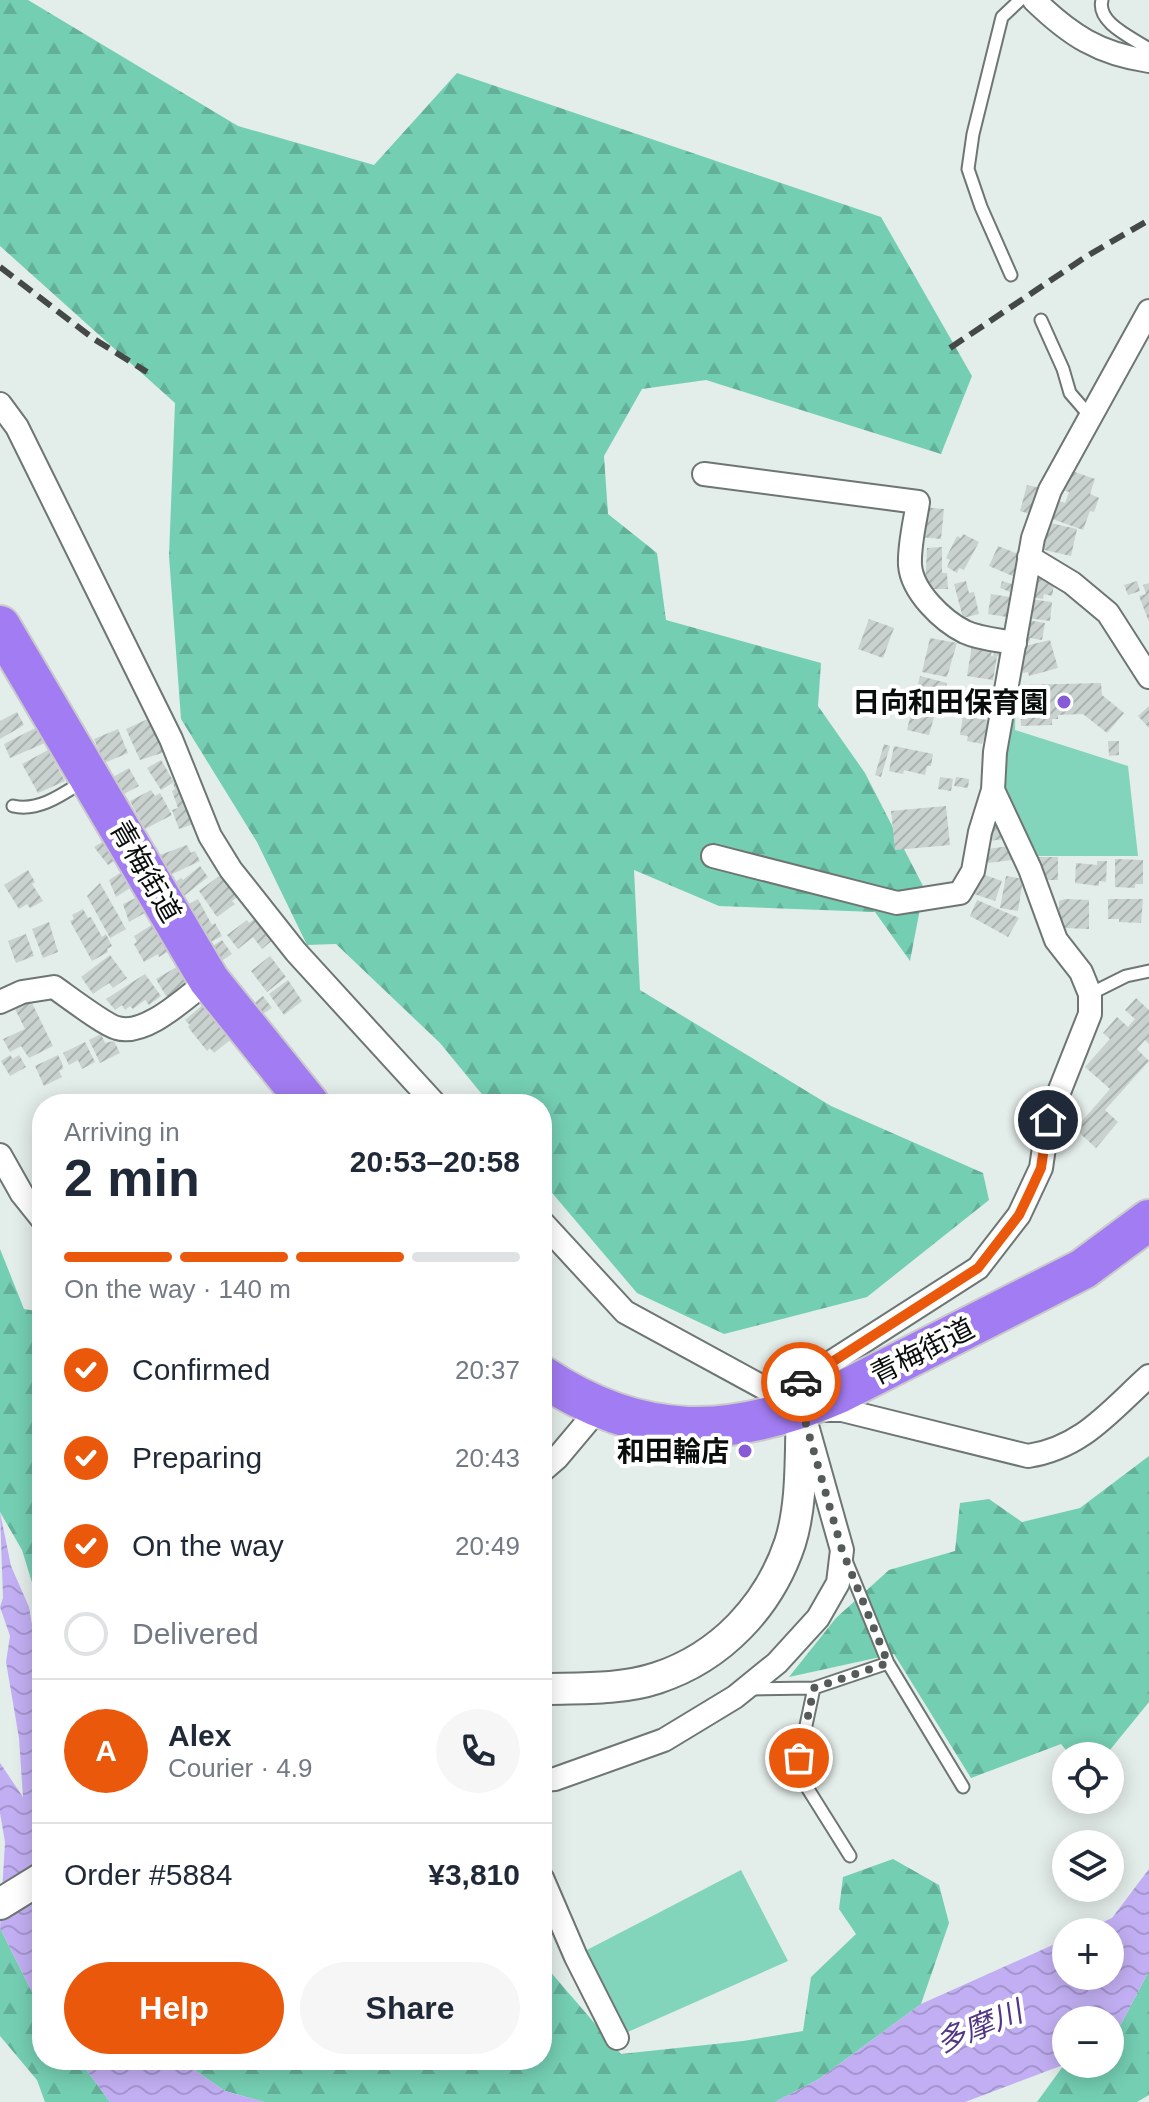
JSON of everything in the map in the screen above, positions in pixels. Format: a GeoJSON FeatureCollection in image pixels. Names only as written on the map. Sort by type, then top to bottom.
{"type":"FeatureCollection","features":[{"type":"Feature","properties":{"kind":"highway","name":"青梅街道"},"geometry":{"type":"LineString","coordinates":[[0,626],[209,980],[301,1094]]}},
{"type":"Feature","properties":{"kind":"highway","name":"青梅街道"},"geometry":{"type":"LineString","coordinates":[[552,1383],[599,1408],[636,1421],[694,1427],[747,1425],[791,1402],[839,1393],[1083,1269],[1149,1220]]}},
{"type":"Feature","properties":{"kind":"main road"},"geometry":{"type":"LineString","coordinates":[[552,1689],[604,1687],[656,1679],[718,1647],[749,1618],[773,1582],[790,1542],[797,1501],[791,1402]]}},
{"type":"Feature","properties":{"kind":"main road"},"geometry":{"type":"LineString","coordinates":[[0,1904],[32,1884]]}},
{"type":"Feature","properties":{"kind":"street"},"geometry":{"type":"LineString","coordinates":[[1034,0],[1084,42],[1119,57],[1149,61]]}},
{"type":"Feature","properties":{"kind":"street"},"geometry":{"type":"LineString","coordinates":[[713,856],[897,903],[960,893],[973,871],[980,832],[993,790],[995,752],[1029,557],[1050,490],[1149,311]]}},
{"type":"Feature","properties":{"kind":"street"},"geometry":{"type":"LineString","coordinates":[[0,404],[17,427],[171,739],[210,836],[231,870],[296,952],[426,1094]]}},
{"type":"Feature","properties":{"kind":"street"},"geometry":{"type":"LineString","coordinates":[[704,474],[918,502],[910,564],[920,590],[945,619],[964,632],[1015,643]]}},
{"type":"Feature","properties":{"kind":"street"},"geometry":{"type":"LineString","coordinates":[[1029,557],[1072,583],[1108,613],[1149,677]]}},
{"type":"Feature","properties":{"kind":"street"},"geometry":{"type":"LineString","coordinates":[[791,1402],[978,1268],[1019,1215],[1041,1168],[1048,1120],[1090,1014],[1090,994],[1081,972],[1056,940],[1030,869],[993,790]]}},
{"type":"Feature","properties":{"kind":"street"},"geometry":{"type":"LineString","coordinates":[[0,1002],[22,992],[54,987],[117,1028],[134,1029],[147,1026],[209,980]]}},
{"type":"Feature","properties":{"kind":"street"},"geometry":{"type":"LineString","coordinates":[[0,1155],[32,1206]]}},
{"type":"Feature","properties":{"kind":"street"},"geometry":{"type":"LineString","coordinates":[[552,1233],[625,1312],[791,1402],[842,1410],[1028,1456],[1052,1452],[1075,1442],[1149,1376]]}},
{"type":"Feature","properties":{"kind":"street"},"geometry":{"type":"LineString","coordinates":[[552,1779],[664,1740],[745,1689],[777,1663],[818,1618],[838,1583],[842,1550],[791,1402]]}},
{"type":"Feature","properties":{"kind":"street"},"geometry":{"type":"LineString","coordinates":[[552,1462],[599,1408]]}},
{"type":"Feature","properties":{"kind":"street"},"geometry":{"type":"LineString","coordinates":[[552,1901],[617,2038]]}},
{"type":"Feature","properties":{"kind":"lane"},"geometry":{"type":"LineString","coordinates":[[1011,275],[968,169],[979,108],[1002,17],[1020,0]]}},
{"type":"Feature","properties":{"kind":"lane"},"geometry":{"type":"LineString","coordinates":[[1102,0],[1100,6],[1104,18],[1149,49]]}},
{"type":"Feature","properties":{"kind":"lane"},"geometry":{"type":"LineString","coordinates":[[1041,320],[1070,393],[1089,415]]}},
{"type":"Feature","properties":{"kind":"lane"},"geometry":{"type":"LineString","coordinates":[[13,806],[28,809],[58,797],[90,777]]}},
{"type":"Feature","properties":{"kind":"lane"},"geometry":{"type":"LineString","coordinates":[[1090,994],[1126,976],[1149,971]]}},
{"type":"Feature","properties":{"kind":"lane"},"geometry":{"type":"LineString","coordinates":[[842,1550],[888,1663],[963,1787]]}},
{"type":"Feature","properties":{"kind":"lane"},"geometry":{"type":"LineString","coordinates":[[745,1689],[814,1688],[888,1663]]}},
{"type":"Feature","properties":{"kind":"lane"},"geometry":{"type":"LineString","coordinates":[[814,1688],[799,1758],[803,1781],[850,1856]]}},
{"type":"Feature","properties":{"kind":"green space"},"geometry":{"type":"Polygon","coordinates":[[[0,0],[28,0],[238,126],[374,165],[457,73],[881,217],[972,376],[941,454],[706,380],[642,389],[604,456],[608,514],[657,553],[666,620],[821,663],[818,706],[865,773],[924,888],[910,961],[875,912],[719,906],[634,870],[640,990],[831,1106],[983,1173],[989,1200],[867,1297],[724,1334],[637,1293],[552,1193],[552,1094],[482,1094],[440,1043],[336,944],[307,945],[257,842],[181,719],[169,556],[175,403],[0,246],[0,0]]]}},
{"type":"Feature","properties":{"kind":"green space"},"geometry":{"type":"Polygon","coordinates":[[[1016,687],[1015,730],[1128,766],[1138,856],[1030,856],[999,794],[1016,687]]]}},
{"type":"Feature","properties":{"kind":"green space"},"geometry":{"type":"Polygon","coordinates":[[[0,1249],[24,1309],[32,1310],[32,1582],[22,1550],[0,1512],[0,1249]]]}},
{"type":"Feature","properties":{"kind":"green space"},"geometry":{"type":"Polygon","coordinates":[[[1149,1456],[1149,1702],[1116,1742],[1052,1742],[1052,1747],[971,1778],[894,1654],[789,1677],[836,1618],[889,1570],[955,1551],[960,1503],[989,1499],[1022,1522],[1080,1508],[1149,1456]]]}},
{"type":"Feature","properties":{"kind":"green space"},"geometry":{"type":"Polygon","coordinates":[[[893,1859],[939,1885],[949,1923],[921,2004],[819,2079],[775,2102],[264,2102],[225,2091],[195,2070],[552,2070],[552,1974],[621,2054],[803,2031],[811,1977],[856,1934],[839,1909],[843,1877],[893,1859]]]}},
{"type":"Feature","properties":{"kind":"green space"},"geometry":{"type":"Polygon","coordinates":[[[741,1870],[788,1961],[621,2035],[583,1952],[741,1870]]]}},
{"type":"Feature","properties":{"kind":"green space"},"geometry":{"type":"Polygon","coordinates":[[[0,1928],[32,1992],[32,2070],[86,2070],[110,2102],[45,2102],[37,2080],[0,2036],[0,1928]]]}},
{"type":"Feature","properties":{"kind":"green space"},"geometry":{"type":"Polygon","coordinates":[[[1149,1971],[1149,2095],[1137,2102],[1037,2102],[1054,2078],[1124,2078],[1124,2018],[1149,1971]]]}},
{"type":"Feature","properties":{"kind":"water"},"geometry":{"type":"Polygon","coordinates":[[[0,1512],[11,1566],[29,1607],[32,1624],[32,1992],[0,1928],[5,1842],[0,1813],[0,1763],[23,1797],[19,1738],[6,1662],[10,1636],[0,1607],[3,1598],[0,1512]]]}},
{"type":"Feature","properties":{"kind":"water","name":"多摩川"},"geometry":{"type":"Polygon","coordinates":[[[1149,1869],[1149,1971],[1124,2018],[1124,2006],[1052,2006],[1052,2069],[965,2102],[775,2102],[819,2079],[921,2004],[1052,1945],[1052,1990],[1124,1990],[1124,1918],[1112,1918],[1149,1869]]]}},
{"type":"Feature","properties":{"kind":"water"},"geometry":{"type":"Polygon","coordinates":[[[86,2070],[195,2070],[225,2091],[264,2102],[110,2102],[86,2070]]]}},
{"type":"Feature","properties":{"kind":"building"},"geometry":{"type":"Polygon","coordinates":[[[1066,469],[1095,479],[1090,494],[1099,498],[1083,530],[1047,517],[1053,499],[1065,503],[1069,492],[1059,489],[1066,469]]]}},
{"type":"Feature","properties":{"kind":"building"},"geometry":{"type":"Polygon","coordinates":[[[1027,485],[1041,488],[1033,515],[1020,511],[1027,485]]]}},
{"type":"Feature","properties":{"kind":"building"},"geometry":{"type":"Polygon","coordinates":[[[923,507],[944,509],[941,539],[920,537],[923,507]]]}},
{"type":"Feature","properties":{"kind":"building"},"geometry":{"type":"Polygon","coordinates":[[[1046,522],[1077,529],[1071,556],[1040,549],[1046,522]]]}},
{"type":"Feature","properties":{"kind":"building"},"geometry":{"type":"Polygon","coordinates":[[[963,534],[979,542],[964,570],[959,568],[957,573],[947,567],[950,560],[946,558],[957,536],[961,538],[963,534]]]}},
{"type":"Feature","properties":{"kind":"building"},"geometry":{"type":"Polygon","coordinates":[[[998,546],[1023,556],[1015,577],[989,566],[998,546]]]}},
{"type":"Feature","properties":{"kind":"building"},"geometry":{"type":"Polygon","coordinates":[[[942,547],[942,573],[947,573],[948,589],[925,589],[927,548],[942,547]]]}},
{"type":"Feature","properties":{"kind":"building"},"geometry":{"type":"Polygon","coordinates":[[[1034,572],[1050,577],[1050,584],[1054,585],[1052,596],[1044,594],[1043,599],[1030,597],[1034,572]]]}},
{"type":"Feature","properties":{"kind":"building"},"geometry":{"type":"Polygon","coordinates":[[[966,581],[969,593],[974,592],[979,614],[963,618],[954,584],[966,581]]]}},
{"type":"Feature","properties":{"kind":"building"},"geometry":{"type":"Polygon","coordinates":[[[1002,581],[1015,585],[1013,593],[1000,588],[1002,581]]]}},
{"type":"Feature","properties":{"kind":"building"},"geometry":{"type":"Polygon","coordinates":[[[1137,581],[1140,591],[1128,595],[1124,585],[1137,581]]]}},
{"type":"Feature","properties":{"kind":"building"},"geometry":{"type":"Polygon","coordinates":[[[1149,583],[1149,622],[1139,596],[1146,594],[1143,585],[1149,583]]]}},
{"type":"Feature","properties":{"kind":"building"},"geometry":{"type":"Polygon","coordinates":[[[991,594],[1016,598],[1013,618],[988,614],[991,594]]]}},
{"type":"Feature","properties":{"kind":"building"},"geometry":{"type":"Polygon","coordinates":[[[1030,599],[1052,602],[1050,621],[1027,618],[1030,599]]]}},
{"type":"Feature","properties":{"kind":"building"},"geometry":{"type":"Polygon","coordinates":[[[869,619],[894,628],[883,658],[858,649],[869,619]]]}},
{"type":"Feature","properties":{"kind":"building"},"geometry":{"type":"Polygon","coordinates":[[[1027,620],[1045,623],[1042,640],[1030,638],[1029,643],[1022,642],[1027,620]]]}},
{"type":"Feature","properties":{"kind":"building"},"geometry":{"type":"Polygon","coordinates":[[[930,638],[957,643],[947,677],[922,672],[930,638]]]}},
{"type":"Feature","properties":{"kind":"building"},"geometry":{"type":"Polygon","coordinates":[[[1050,640],[1058,668],[1029,676],[1028,672],[1023,673],[1019,659],[1024,658],[1021,647],[1050,640]]]}},
{"type":"Feature","properties":{"kind":"building"},"geometry":{"type":"Polygon","coordinates":[[[972,645],[992,649],[991,656],[994,650],[1004,652],[1004,657],[997,656],[993,680],[967,676],[972,645]]]}},
{"type":"Feature","properties":{"kind":"building"},"geometry":{"type":"Polygon","coordinates":[[[920,676],[947,683],[939,718],[934,717],[929,735],[907,730],[920,676]]]}},
{"type":"Feature","properties":{"kind":"building"},"geometry":{"type":"Polygon","coordinates":[[[1101,683],[1102,695],[1124,713],[1107,733],[1083,714],[1058,715],[1058,719],[1052,719],[1052,725],[1021,726],[1020,685],[1101,683]]]}},
{"type":"Feature","properties":{"kind":"building"},"geometry":{"type":"Polygon","coordinates":[[[996,692],[995,714],[971,713],[971,705],[967,705],[968,693],[996,692]]]}},
{"type":"Feature","properties":{"kind":"building"},"geometry":{"type":"Polygon","coordinates":[[[1149,706],[1149,728],[1138,716],[1149,706]]]}},
{"type":"Feature","properties":{"kind":"building"},"geometry":{"type":"Polygon","coordinates":[[[17,712],[24,725],[0,739],[0,721],[17,712]]]}},
{"type":"Feature","properties":{"kind":"building"},"geometry":{"type":"Polygon","coordinates":[[[963,716],[993,721],[989,741],[983,740],[982,744],[967,741],[968,736],[960,735],[963,716]]]}},
{"type":"Feature","properties":{"kind":"building"},"geometry":{"type":"Polygon","coordinates":[[[150,718],[165,752],[140,760],[126,729],[150,718]]]}},
{"type":"Feature","properties":{"kind":"building"},"geometry":{"type":"Polygon","coordinates":[[[39,726],[45,743],[10,758],[4,744],[39,726]]]}},
{"type":"Feature","properties":{"kind":"building"},"geometry":{"type":"Polygon","coordinates":[[[118,729],[128,753],[104,763],[94,739],[118,729]]]}},
{"type":"Feature","properties":{"kind":"building"},"geometry":{"type":"Polygon","coordinates":[[[1108,741],[1119,741],[1119,755],[1109,756],[1108,741]]]}},
{"type":"Feature","properties":{"kind":"building"},"geometry":{"type":"Polygon","coordinates":[[[884,744],[890,746],[881,777],[875,775],[884,744]]]}},
{"type":"Feature","properties":{"kind":"building"},"geometry":{"type":"Polygon","coordinates":[[[894,746],[933,754],[931,766],[927,766],[925,775],[904,770],[903,774],[889,771],[894,746]]]}},
{"type":"Feature","properties":{"kind":"building"},"geometry":{"type":"Polygon","coordinates":[[[48,750],[65,781],[38,793],[22,764],[48,750]]]}},
{"type":"Feature","properties":{"kind":"building"},"geometry":{"type":"Polygon","coordinates":[[[161,760],[174,782],[161,790],[147,768],[161,760]]]}},
{"type":"Feature","properties":{"kind":"building"},"geometry":{"type":"Polygon","coordinates":[[[129,768],[139,786],[122,795],[113,777],[129,768]]]}},
{"type":"Feature","properties":{"kind":"building"},"geometry":{"type":"Polygon","coordinates":[[[940,777],[953,779],[951,791],[938,789],[940,777]]]}},
{"type":"Feature","properties":{"kind":"building"},"geometry":{"type":"Polygon","coordinates":[[[956,777],[969,779],[968,788],[954,786],[956,777]]]}},
{"type":"Feature","properties":{"kind":"building"},"geometry":{"type":"Polygon","coordinates":[[[181,780],[196,823],[179,829],[172,810],[178,808],[172,791],[175,789],[173,783],[181,780]]]}},
{"type":"Feature","properties":{"kind":"building"},"geometry":{"type":"Polygon","coordinates":[[[151,790],[155,796],[160,793],[172,815],[145,829],[130,801],[151,790]]]}},
{"type":"Feature","properties":{"kind":"building"},"geometry":{"type":"Polygon","coordinates":[[[946,806],[950,845],[895,850],[891,811],[946,806]]]}},
{"type":"Feature","properties":{"kind":"building"},"geometry":{"type":"Polygon","coordinates":[[[996,814],[1004,839],[989,841],[996,814]]]}},
{"type":"Feature","properties":{"kind":"building"},"geometry":{"type":"Polygon","coordinates":[[[107,839],[119,858],[108,865],[94,847],[107,839]]]}},
{"type":"Feature","properties":{"kind":"building"},"geometry":{"type":"Polygon","coordinates":[[[187,845],[191,853],[195,851],[200,861],[168,876],[157,856],[187,845]]]}},
{"type":"Feature","properties":{"kind":"building"},"geometry":{"type":"Polygon","coordinates":[[[1010,846],[1012,860],[988,863],[987,849],[1010,846]]]}},
{"type":"Feature","properties":{"kind":"building"},"geometry":{"type":"Polygon","coordinates":[[[1037,857],[1058,857],[1058,880],[1041,880],[1037,857]]]}},
{"type":"Feature","properties":{"kind":"building"},"geometry":{"type":"Polygon","coordinates":[[[1115,859],[1143,860],[1143,884],[1135,884],[1135,888],[1115,887],[1115,859]]]}},
{"type":"Feature","properties":{"kind":"building"},"geometry":{"type":"Polygon","coordinates":[[[1097,861],[1107,861],[1106,882],[1099,881],[1099,886],[1075,883],[1076,863],[1097,865],[1097,861]]]}},
{"type":"Feature","properties":{"kind":"building"},"geometry":{"type":"Polygon","coordinates":[[[200,866],[208,877],[180,899],[171,885],[200,866]]]}},
{"type":"Feature","properties":{"kind":"building"},"geometry":{"type":"Polygon","coordinates":[[[28,870],[35,882],[32,884],[43,901],[30,908],[27,904],[19,909],[4,885],[28,870]]]}},
{"type":"Feature","properties":{"kind":"building"},"geometry":{"type":"Polygon","coordinates":[[[120,873],[123,876],[128,873],[135,885],[116,897],[109,880],[120,873]]]}},
{"type":"Feature","properties":{"kind":"building"},"geometry":{"type":"Polygon","coordinates":[[[223,873],[240,895],[232,901],[235,904],[217,917],[199,891],[223,873]]]}},
{"type":"Feature","properties":{"kind":"building"},"geometry":{"type":"Polygon","coordinates":[[[982,874],[1002,881],[995,901],[974,894],[982,874]]]}},
{"type":"Feature","properties":{"kind":"building"},"geometry":{"type":"Polygon","coordinates":[[[1006,876],[1023,879],[1018,911],[1000,908],[1006,876]]]}},
{"type":"Feature","properties":{"kind":"building"},"geometry":{"type":"Polygon","coordinates":[[[100,883],[126,929],[110,938],[87,896],[100,883]]]}},
{"type":"Feature","properties":{"kind":"building"},"geometry":{"type":"Polygon","coordinates":[[[140,896],[148,911],[129,922],[123,904],[140,896]]]}},
{"type":"Feature","properties":{"kind":"building"},"geometry":{"type":"Polygon","coordinates":[[[198,899],[212,925],[215,923],[222,936],[207,944],[187,905],[198,899]]]}},
{"type":"Feature","properties":{"kind":"building"},"geometry":{"type":"Polygon","coordinates":[[[1108,899],[1143,899],[1141,923],[1108,919],[1108,899]]]}},
{"type":"Feature","properties":{"kind":"building"},"geometry":{"type":"Polygon","coordinates":[[[977,900],[1019,918],[1008,937],[970,916],[977,900]]]}},
{"type":"Feature","properties":{"kind":"building"},"geometry":{"type":"Polygon","coordinates":[[[1089,900],[1089,929],[1065,928],[1059,922],[1059,901],[1089,900]]]}},
{"type":"Feature","properties":{"kind":"building"},"geometry":{"type":"Polygon","coordinates":[[[83,909],[102,937],[106,934],[112,946],[92,961],[70,921],[74,919],[72,915],[83,909]]]}},
{"type":"Feature","properties":{"kind":"building"},"geometry":{"type":"Polygon","coordinates":[[[260,915],[274,939],[262,949],[253,937],[238,949],[227,935],[247,920],[249,923],[260,915]]]}},
{"type":"Feature","properties":{"kind":"building"},"geometry":{"type":"Polygon","coordinates":[[[49,922],[58,952],[43,958],[32,929],[49,922]]]}},
{"type":"Feature","properties":{"kind":"building"},"geometry":{"type":"Polygon","coordinates":[[[155,923],[169,948],[159,957],[158,954],[144,962],[134,944],[137,942],[134,936],[155,923]]]}},
{"type":"Feature","properties":{"kind":"building"},"geometry":{"type":"Polygon","coordinates":[[[26,934],[34,956],[16,963],[8,941],[26,934]]]}},
{"type":"Feature","properties":{"kind":"building"},"geometry":{"type":"Polygon","coordinates":[[[222,940],[232,954],[221,961],[211,947],[222,940]]]}},
{"type":"Feature","properties":{"kind":"building"},"geometry":{"type":"Polygon","coordinates":[[[110,955],[127,978],[113,988],[109,983],[93,994],[81,977],[110,955]]]}},
{"type":"Feature","properties":{"kind":"building"},"geometry":{"type":"Polygon","coordinates":[[[270,956],[286,977],[267,992],[251,971],[270,956]]]}},
{"type":"Feature","properties":{"kind":"building"},"geometry":{"type":"Polygon","coordinates":[[[180,965],[190,981],[170,997],[166,996],[156,979],[180,965]]]}},
{"type":"Feature","properties":{"kind":"building"},"geometry":{"type":"Polygon","coordinates":[[[145,974],[161,996],[149,1005],[145,1000],[133,1009],[130,1006],[125,1010],[122,1005],[115,1010],[106,999],[145,974]]]}},
{"type":"Feature","properties":{"kind":"building"},"geometry":{"type":"Polygon","coordinates":[[[288,980],[302,1001],[284,1015],[269,994],[288,980]]]}},
{"type":"Feature","properties":{"kind":"building"},"geometry":{"type":"Polygon","coordinates":[[[263,996],[272,1008],[261,1015],[253,1004],[263,996]]]}},
{"type":"Feature","properties":{"kind":"building"},"geometry":{"type":"Polygon","coordinates":[[[1136,998],[1149,1010],[1149,1044],[1145,1040],[1137,1049],[1149,1061],[1105,1110],[1118,1122],[1096,1148],[1075,1129],[1110,1089],[1085,1067],[1110,1039],[1103,1033],[1117,1017],[1128,1027],[1135,1019],[1125,1010],[1136,998]]]}},
{"type":"Feature","properties":{"kind":"building"},"geometry":{"type":"Polygon","coordinates":[[[30,999],[53,1046],[29,1058],[21,1046],[10,1052],[3,1039],[25,1029],[14,1007],[30,999]]]}},
{"type":"Feature","properties":{"kind":"building"},"geometry":{"type":"Polygon","coordinates":[[[205,1003],[234,1037],[214,1053],[210,1048],[207,1051],[185,1020],[205,1003]]]}},
{"type":"Feature","properties":{"kind":"building"},"geometry":{"type":"Polygon","coordinates":[[[101,1034],[105,1043],[114,1041],[120,1053],[100,1063],[89,1040],[101,1034]]]}},
{"type":"Feature","properties":{"kind":"building"},"geometry":{"type":"Polygon","coordinates":[[[85,1042],[95,1062],[82,1069],[78,1060],[69,1065],[63,1053],[85,1042]]]}},
{"type":"Feature","properties":{"kind":"building"},"geometry":{"type":"Polygon","coordinates":[[[10,1055],[13,1059],[19,1055],[26,1067],[10,1076],[1,1061],[10,1055]]]}},
{"type":"Feature","properties":{"kind":"building"},"geometry":{"type":"Polygon","coordinates":[[[58,1055],[62,1063],[63,1069],[59,1071],[62,1077],[44,1086],[35,1066],[58,1055]]]}},
{"type":"Feature","properties":{"kind":"railway"},"geometry":{"type":"LineString","coordinates":[[950,348],[1087,256],[1149,220]]}},
{"type":"Feature","properties":{"kind":"railway"},"geometry":{"type":"LineString","coordinates":[[0,267],[94,339],[147,372]]}},
{"type":"Feature","properties":{"kind":"way so far"},"geometry":{"type":"LineString","coordinates":[[799,1758],[814,1688],[888,1663],[842,1550],[802,1410],[780,1395],[801,1382]]}},
{"type":"Feature","properties":{"kind":"place","name":"日向和田保育園"},"geometry":{"type":"Point","coordinates":[1064,702]}},
{"type":"Feature","properties":{"kind":"place","name":"和田輪店"},"geometry":{"type":"Point","coordinates":[745,1451]}},
{"type":"Feature","properties":{"kind":"route"},"geometry":{"type":"LineString","coordinates":[[801,1382],[978,1268],[1019,1215],[1030,1192],[1041,1168],[1048,1120]]}}]}
